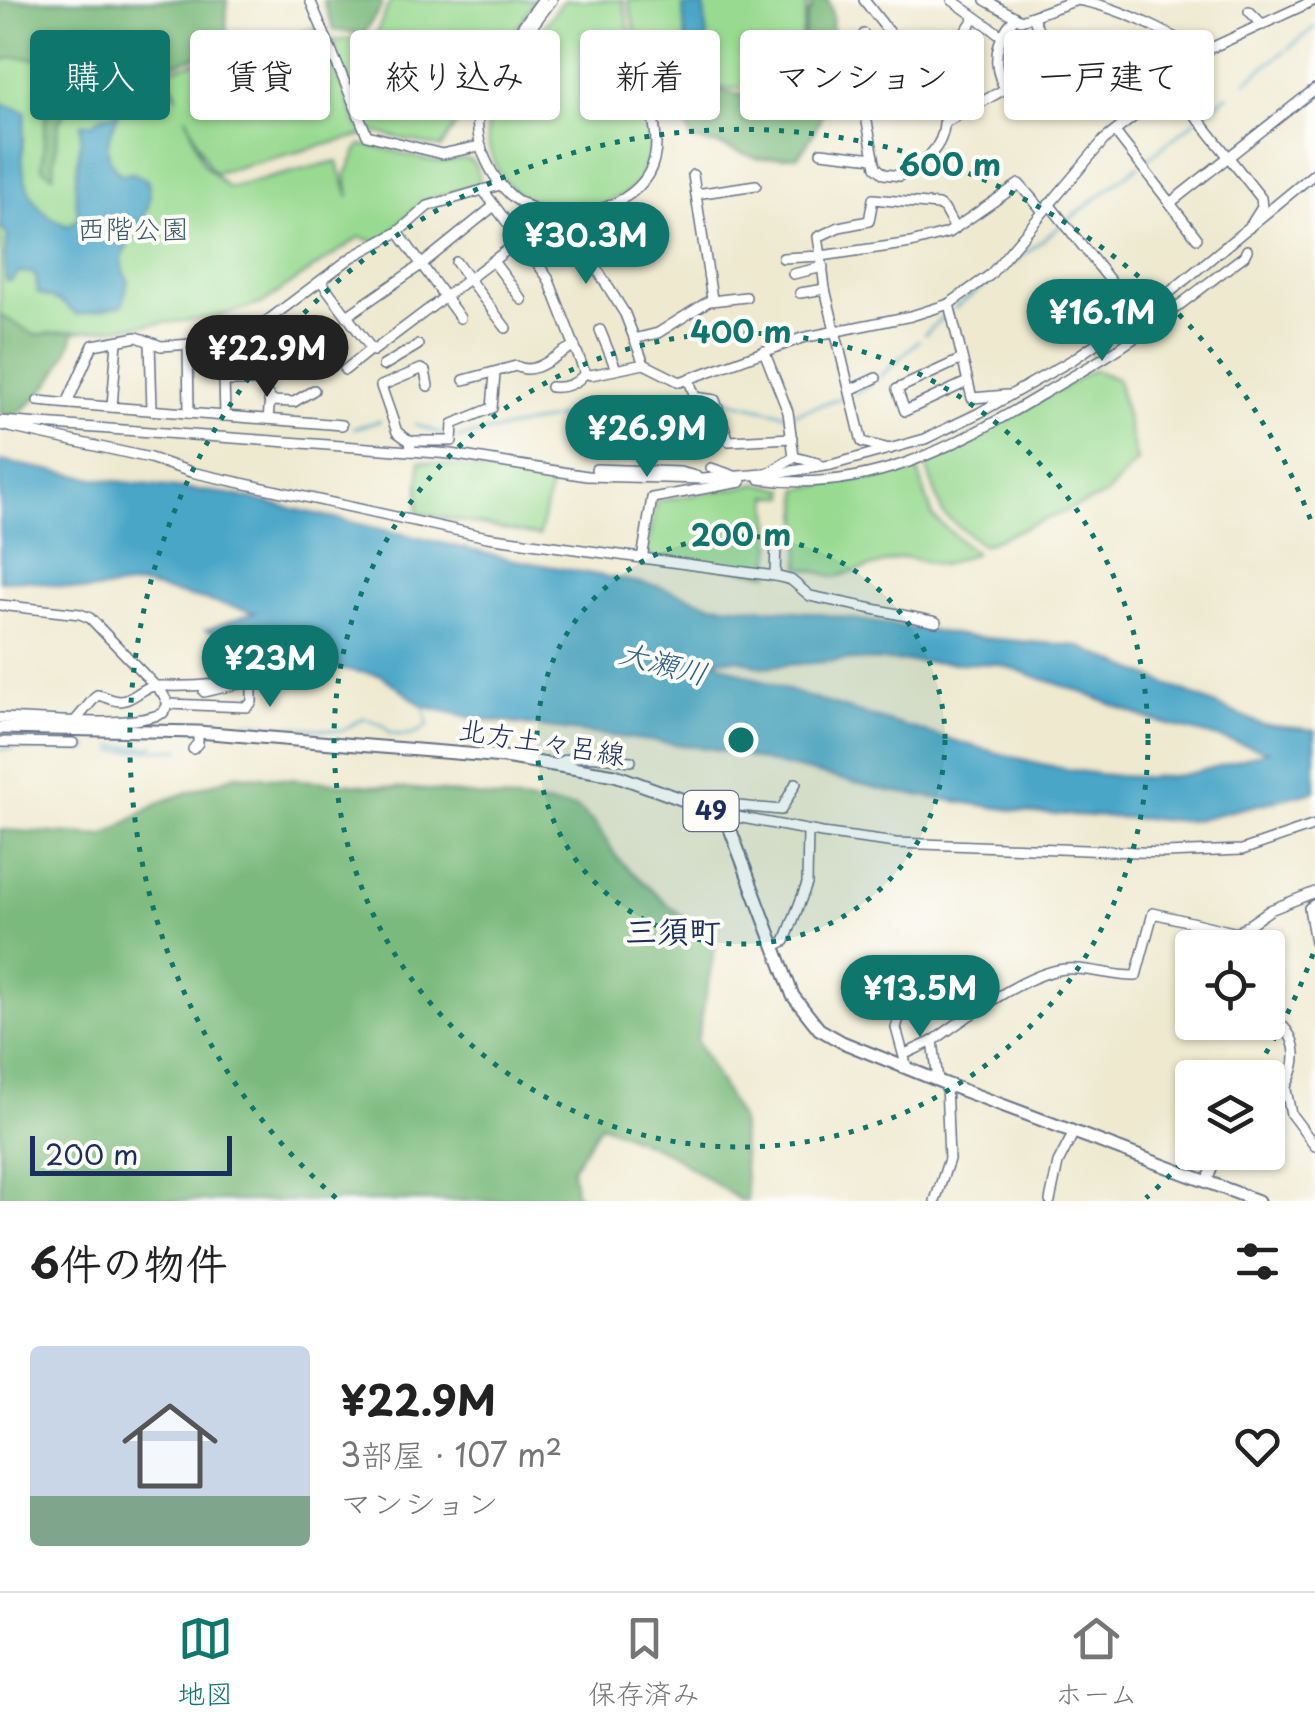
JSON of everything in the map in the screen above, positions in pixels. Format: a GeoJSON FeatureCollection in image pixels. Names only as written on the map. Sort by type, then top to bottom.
{"type":"FeatureCollection","features":[{"type":"Feature","properties":{"kind":"main road","name":"北方土々呂線"},"geometry":{"type":"LineString","coordinates":[[0,728],[74,724],[444,750],[614,775],[711,811]]}},
{"type":"Feature","properties":{"kind":"main road","name":"49"},"geometry":{"type":"LineString","coordinates":[[711,811],[736,840],[794,996],[819,1029],[842,1042],[906,1061],[942,1082],[1258,1201]]}},
{"type":"Feature","properties":{"kind":"street"},"geometry":{"type":"LineString","coordinates":[[310,0],[367,136],[442,154],[480,146]]}},
{"type":"Feature","properties":{"kind":"street"},"geometry":{"type":"LineString","coordinates":[[529,30],[552,0]]}},
{"type":"Feature","properties":{"kind":"street"},"geometry":{"type":"LineString","coordinates":[[864,0],[886,30]]}},
{"type":"Feature","properties":{"kind":"street"},"geometry":{"type":"LineString","coordinates":[[952,0],[1002,36]]}},
{"type":"Feature","properties":{"kind":"street"},"geometry":{"type":"LineString","coordinates":[[985,0],[1015,18],[1033,17],[1077,0],[1129,15],[1156,30]]}},
{"type":"Feature","properties":{"kind":"street"},"geometry":{"type":"LineString","coordinates":[[1214,47],[1315,0]]}},
{"type":"Feature","properties":{"kind":"street"},"geometry":{"type":"LineString","coordinates":[[518,30],[536,3]]}},
{"type":"Feature","properties":{"kind":"street"},"geometry":{"type":"LineString","coordinates":[[1249,11],[1262,24]]}},
{"type":"Feature","properties":{"kind":"street"},"geometry":{"type":"LineString","coordinates":[[966,30],[974,17]]}},
{"type":"Feature","properties":{"kind":"street"},"geometry":{"type":"LineString","coordinates":[[1033,17],[1039,30]]}},
{"type":"Feature","properties":{"kind":"street"},"geometry":{"type":"LineString","coordinates":[[862,120],[879,172],[906,174],[937,148],[944,123],[1005,89],[996,66],[1002,36],[1015,18]]}},
{"type":"Feature","properties":{"kind":"street"},"geometry":{"type":"LineString","coordinates":[[1170,203],[1315,89]]}},
{"type":"Feature","properties":{"kind":"street"},"geometry":{"type":"LineString","coordinates":[[479,120],[480,146],[500,185],[516,200],[560,219],[588,252],[626,314],[644,364]]}},
{"type":"Feature","properties":{"kind":"street"},"geometry":{"type":"LineString","coordinates":[[560,219],[610,208],[629,196],[644,179],[656,143],[651,120]]}},
{"type":"Feature","properties":{"kind":"street"},"geometry":{"type":"LineString","coordinates":[[483,190],[548,278],[584,372],[591,375],[644,364],[674,380],[688,380],[764,351],[949,304],[990,275],[1046,207],[1114,132],[1130,120]]}},
{"type":"Feature","properties":{"kind":"street"},"geometry":{"type":"LineString","coordinates":[[1199,120],[1262,203],[1248,232]]}},
{"type":"Feature","properties":{"kind":"street"},"geometry":{"type":"LineString","coordinates":[[1114,132],[1198,238]]}},
{"type":"Feature","properties":{"kind":"street"},"geometry":{"type":"LineString","coordinates":[[821,152],[874,158]]}},
{"type":"Feature","properties":{"kind":"street"},"geometry":{"type":"LineString","coordinates":[[0,423],[410,447],[586,476],[703,479],[764,475],[831,464],[892,450],[950,427],[1108,338],[1248,232],[1315,174]]}},
{"type":"Feature","properties":{"kind":"street"},"geometry":{"type":"LineString","coordinates":[[693,175],[711,301]]}},
{"type":"Feature","properties":{"kind":"street"},"geometry":{"type":"LineString","coordinates":[[783,258],[912,243],[955,229],[1019,184],[1046,207],[1128,303],[1164,297]]}},
{"type":"Feature","properties":{"kind":"street"},"geometry":{"type":"LineString","coordinates":[[71,404],[69,399],[90,348],[136,337],[161,346],[223,340],[256,329],[352,257],[398,232],[428,206],[500,185]]}},
{"type":"Feature","properties":{"kind":"street"},"geometry":{"type":"LineString","coordinates":[[696,194],[756,185]]}},
{"type":"Feature","properties":{"kind":"street"},"geometry":{"type":"LineString","coordinates":[[892,450],[862,442],[825,290],[818,237],[839,226],[871,220],[870,204],[874,199],[938,205],[944,208],[955,229]]}},
{"type":"Feature","properties":{"kind":"street"},"geometry":{"type":"LineString","coordinates":[[347,316],[494,206]]}},
{"type":"Feature","properties":{"kind":"street"},"geometry":{"type":"LineString","coordinates":[[398,232],[460,318]]}},
{"type":"Feature","properties":{"kind":"street"},"geometry":{"type":"LineString","coordinates":[[345,370],[520,241]]}},
{"type":"Feature","properties":{"kind":"street"},"geometry":{"type":"LineString","coordinates":[[831,464],[794,457],[760,479],[792,484],[850,479],[918,461],[984,429],[1126,344],[1247,250]]}},
{"type":"Feature","properties":{"kind":"street"},"geometry":{"type":"LineString","coordinates":[[493,261],[522,300]]}},
{"type":"Feature","properties":{"kind":"street"},"geometry":{"type":"LineString","coordinates":[[456,262],[506,328]]}},
{"type":"Feature","properties":{"kind":"street"},"geometry":{"type":"LineString","coordinates":[[793,274],[823,267]]}},
{"type":"Feature","properties":{"kind":"street"},"geometry":{"type":"LineString","coordinates":[[320,282],[391,381]]}},
{"type":"Feature","properties":{"kind":"street"},"geometry":{"type":"LineString","coordinates":[[800,293],[825,290]]}},
{"type":"Feature","properties":{"kind":"street"},"geometry":{"type":"LineString","coordinates":[[634,338],[658,333],[711,301],[746,297]]}},
{"type":"Feature","properties":{"kind":"street"},"geometry":{"type":"LineString","coordinates":[[949,304],[972,398],[1015,393]]}},
{"type":"Feature","properties":{"kind":"street"},"geometry":{"type":"LineString","coordinates":[[487,325],[497,316]]}},
{"type":"Feature","properties":{"kind":"street"},"geometry":{"type":"LineString","coordinates":[[600,330],[616,369]]}},
{"type":"Feature","properties":{"kind":"street"},"geometry":{"type":"LineString","coordinates":[[112,407],[117,340]]}},
{"type":"Feature","properties":{"kind":"street"},"geometry":{"type":"LineString","coordinates":[[223,340],[225,416]]}},
{"type":"Feature","properties":{"kind":"street"},"geometry":{"type":"LineString","coordinates":[[150,342],[152,410]]}},
{"type":"Feature","properties":{"kind":"street"},"geometry":{"type":"LineString","coordinates":[[188,344],[189,413]]}},
{"type":"Feature","properties":{"kind":"street"},"geometry":{"type":"LineString","coordinates":[[383,366],[418,345]]}},
{"type":"Feature","properties":{"kind":"street"},"geometry":{"type":"LineString","coordinates":[[464,380],[516,366],[525,371],[540,367],[550,356],[574,346]]}},
{"type":"Feature","properties":{"kind":"street"},"geometry":{"type":"LineString","coordinates":[[764,351],[788,412],[794,457]]}},
{"type":"Feature","properties":{"kind":"street"},"geometry":{"type":"LineString","coordinates":[[962,359],[898,389],[905,411],[967,382]]}},
{"type":"Feature","properties":{"kind":"street"},"geometry":{"type":"LineString","coordinates":[[410,447],[398,432],[381,386],[421,369],[428,386]]}},
{"type":"Feature","properties":{"kind":"street"},"geometry":{"type":"LineString","coordinates":[[550,387],[563,388],[575,383],[584,372]]}},
{"type":"Feature","properties":{"kind":"street"},"geometry":{"type":"LineString","coordinates":[[410,447],[452,441],[453,424],[494,406],[495,374]]}},
{"type":"Feature","properties":{"kind":"street"},"geometry":{"type":"LineString","coordinates":[[850,390],[876,378]]}},
{"type":"Feature","properties":{"kind":"street"},"geometry":{"type":"LineString","coordinates":[[688,380],[694,397],[715,400],[729,441],[792,438]]}},
{"type":"Feature","properties":{"kind":"street"},"geometry":{"type":"LineString","coordinates":[[224,381],[260,381],[269,401],[268,419]]}},
{"type":"Feature","properties":{"kind":"street"},"geometry":{"type":"LineString","coordinates":[[269,401],[294,402],[314,390]]}},
{"type":"Feature","properties":{"kind":"street"},"geometry":{"type":"LineString","coordinates":[[38,402],[342,425]]}},
{"type":"Feature","properties":{"kind":"street"},"geometry":{"type":"LineString","coordinates":[[0,423],[150,458],[190,472],[486,536],[775,576],[792,580],[810,596],[936,622]]}},
{"type":"Feature","properties":{"kind":"street"},"geometry":{"type":"LineString","coordinates":[[711,468],[742,477]]}},
{"type":"Feature","properties":{"kind":"street"},"geometry":{"type":"LineString","coordinates":[[596,469],[680,472],[703,479]]}},
{"type":"Feature","properties":{"kind":"street"},"geometry":{"type":"LineString","coordinates":[[642,559],[652,498],[700,492],[744,481],[742,477]]}},
{"type":"Feature","properties":{"kind":"street"},"geometry":{"type":"LineString","coordinates":[[775,576],[776,542]]}},
{"type":"Feature","properties":{"kind":"street"},"geometry":{"type":"LineString","coordinates":[[0,605],[90,618],[168,704],[247,707],[252,702],[252,686],[246,682],[204,692]]}},
{"type":"Feature","properties":{"kind":"street"},"geometry":{"type":"LineString","coordinates":[[74,724],[97,694],[118,701],[153,686],[213,684],[248,671],[254,664]]}},
{"type":"Feature","properties":{"kind":"street"},"geometry":{"type":"LineString","coordinates":[[0,718],[74,724],[154,717],[163,713],[168,704]]}},
{"type":"Feature","properties":{"kind":"street"},"geometry":{"type":"LineString","coordinates":[[192,748],[198,743],[198,732]]}},
{"type":"Feature","properties":{"kind":"street"},"geometry":{"type":"LineString","coordinates":[[0,742],[73,743]]}},
{"type":"Feature","properties":{"kind":"street"},"geometry":{"type":"LineString","coordinates":[[555,765],[563,759],[581,758],[630,761]]}},
{"type":"Feature","properties":{"kind":"street"},"geometry":{"type":"LineString","coordinates":[[711,811],[718,804],[781,810],[796,783]]}},
{"type":"Feature","properties":{"kind":"street"},"geometry":{"type":"LineString","coordinates":[[711,811],[808,831],[896,843],[1164,853],[1242,850],[1315,824]]}},
{"type":"Feature","properties":{"kind":"street"},"geometry":{"type":"LineString","coordinates":[[775,946],[785,941],[806,888],[808,831]]}},
{"type":"Feature","properties":{"kind":"street"},"geometry":{"type":"LineString","coordinates":[[1241,930],[1270,910],[1315,892]]}},
{"type":"Feature","properties":{"kind":"street"},"geometry":{"type":"LineString","coordinates":[[1313,909],[1315,942]]}},
{"type":"Feature","properties":{"kind":"street"},"geometry":{"type":"LineString","coordinates":[[910,969],[896,1035],[906,1061],[964,1019],[1056,970],[1098,970],[1134,977],[1152,913],[1224,930]]}},
{"type":"Feature","properties":{"kind":"street"},"geometry":{"type":"LineString","coordinates":[[903,1009],[954,1005],[964,1019]]}},
{"type":"Feature","properties":{"kind":"street"},"geometry":{"type":"LineString","coordinates":[[1285,1027],[1295,1044],[1296,1058],[1286,1090],[1291,1114],[1315,1146]]}},
{"type":"Feature","properties":{"kind":"street"},"geometry":{"type":"LineString","coordinates":[[933,1041],[942,1082],[950,1159],[935,1201]]}},
{"type":"Feature","properties":{"kind":"street"},"geometry":{"type":"LineString","coordinates":[[1050,1201],[1058,1164],[1074,1132]]}},
{"type":"Feature","properties":{"kind":"street"},"geometry":{"type":"LineString","coordinates":[[1207,1182],[1211,1170]]}},
{"type":"Feature","properties":{"kind":"green space"},"geometry":{"type":"Polygon","coordinates":[[[0,0],[227,0],[226,30],[190,30],[190,59],[170,65],[170,30],[30,30],[30,58],[0,61],[0,0]]]}},
{"type":"Feature","properties":{"kind":"green space"},"geometry":{"type":"Polygon","coordinates":[[[323,0],[381,0],[382,6],[366,30],[334,30],[323,0]]]}},
{"type":"Feature","properties":{"kind":"green space"},"geometry":{"type":"Polygon","coordinates":[[[391,0],[535,0],[516,30],[378,30],[391,0]]]}},
{"type":"Feature","properties":{"kind":"green space"},"geometry":{"type":"Polygon","coordinates":[[[564,0],[623,0],[629,30],[580,30],[580,120],[648,120],[652,140],[636,184],[614,199],[588,209],[565,211],[543,207],[523,197],[495,163],[488,141],[488,120],[560,120],[560,30],[541,30],[564,0]]]}},
{"type":"Feature","properties":{"kind":"green space"},"geometry":{"type":"Polygon","coordinates":[[[628,0],[808,0],[803,30],[740,30],[740,88],[720,88],[720,30],[635,30],[628,0]]]}},
{"type":"Feature","properties":{"kind":"green space"},"geometry":{"type":"Polygon","coordinates":[[[810,0],[828,0],[832,30],[805,30],[812,8],[810,0]]]}},
{"type":"Feature","properties":{"kind":"green space"},"geometry":{"type":"Polygon","coordinates":[[[350,39],[350,85],[331,41],[350,39]]]}},
{"type":"Feature","properties":{"kind":"green space","name":"西階公園"},"geometry":{"type":"Polygon","coordinates":[[[30,58],[30,120],[46,120],[43,168],[52,174],[60,120],[170,120],[170,85],[178,98],[170,69],[190,64],[190,120],[330,120],[330,59],[350,104],[350,120],[357,120],[364,135],[215,173],[208,166],[186,116],[203,164],[228,188],[337,161],[349,197],[346,174],[360,145],[430,161],[469,160],[477,169],[479,184],[423,201],[386,237],[374,242],[360,237],[261,304],[212,318],[35,336],[0,315],[0,61],[30,58]]]}},
{"type":"Feature","properties":{"kind":"green space"},"geometry":{"type":"Polygon","coordinates":[[[720,91],[740,95],[740,120],[820,120],[798,156],[759,159],[691,140],[689,120],[720,120],[720,91]]]}},
{"type":"Feature","properties":{"kind":"green space"},"geometry":{"type":"Polygon","coordinates":[[[45,120],[60,120],[53,175],[42,168],[45,120]]]}},
{"type":"Feature","properties":{"kind":"green space"},"geometry":{"type":"Polygon","coordinates":[[[365,120],[459,120],[441,148],[370,131],[365,120]]]}},
{"type":"Feature","properties":{"kind":"green space"},"geometry":{"type":"Polygon","coordinates":[[[0,315],[35,335],[75,331],[51,380],[33,401],[11,416],[0,413],[0,315]]]}},
{"type":"Feature","properties":{"kind":"green space"},"geometry":{"type":"Polygon","coordinates":[[[1093,370],[1117,379],[1137,461],[1106,495],[982,545],[943,514],[925,463],[1093,370]]]}},
{"type":"Feature","properties":{"kind":"green space"},"geometry":{"type":"Polygon","coordinates":[[[420,461],[552,480],[539,536],[418,513],[420,461]]]}},
{"type":"Feature","properties":{"kind":"green space"},"geometry":{"type":"Polygon","coordinates":[[[917,468],[933,517],[975,553],[942,565],[904,557],[836,577],[800,567],[799,489],[917,468]]]}},
{"type":"Feature","properties":{"kind":"green space"},"geometry":{"type":"Polygon","coordinates":[[[760,484],[786,489],[786,496],[769,496],[770,574],[646,556],[657,501],[760,484]]]}},
{"type":"Feature","properties":{"kind":"green space"},"geometry":{"type":"Polygon","coordinates":[[[236,775],[427,790],[577,808],[596,825],[618,859],[716,942],[697,1041],[740,1119],[747,1201],[741,1201],[669,1153],[601,1124],[572,1168],[575,1192],[585,1201],[0,1201],[0,830],[104,836],[161,802],[236,775]]]}},
{"type":"Feature","properties":{"kind":"water"},"geometry":{"type":"Polygon","coordinates":[[[704,5],[706,30],[685,30],[683,7],[704,5]]]}},
{"type":"Feature","properties":{"kind":"water"},"geometry":{"type":"Polygon","coordinates":[[[1,103],[26,112],[22,147],[30,194],[51,217],[68,226],[79,218],[76,181],[81,124],[116,120],[109,137],[110,160],[121,174],[133,173],[147,180],[150,195],[123,257],[122,268],[128,280],[123,305],[77,315],[61,302],[38,293],[32,273],[19,272],[6,281],[4,257],[8,236],[0,225],[1,103]]]}},
{"type":"Feature","properties":{"kind":"water","name":"大瀬川"},"geometry":{"type":"Polygon","coordinates":[[[0,461],[97,479],[230,494],[510,559],[658,586],[710,604],[808,612],[972,637],[1078,646],[1263,725],[1315,730],[1315,791],[1190,821],[1032,813],[889,791],[713,749],[478,719],[423,706],[381,675],[305,664],[206,630],[255,612],[141,585],[86,591],[27,580],[0,581],[0,461]],[[739,659],[712,660],[833,705],[1004,755],[1072,770],[1172,776],[1268,751],[1147,719],[998,664],[850,660],[762,667],[739,659]]]}},
{"type":"Feature","properties":{"kind":"waterway"},"geometry":{"type":"LineString","coordinates":[[1288,49],[1315,27]]}},
{"type":"Feature","properties":{"kind":"waterway"},"geometry":{"type":"LineString","coordinates":[[1245,82],[1285,51]]}},
{"type":"Feature","properties":{"kind":"waterway"},"geometry":{"type":"LineString","coordinates":[[1214,106],[1228,95]]}},
{"type":"Feature","properties":{"kind":"waterway"},"geometry":{"type":"LineString","coordinates":[[1145,161],[1195,121]]}},
{"type":"Feature","properties":{"kind":"waterway"},"geometry":{"type":"LineString","coordinates":[[955,308],[1138,166]]}},
{"type":"Feature","properties":{"kind":"waterway"},"geometry":{"type":"LineString","coordinates":[[925,334],[946,314]]}},
{"type":"Feature","properties":{"kind":"waterway"},"geometry":{"type":"LineString","coordinates":[[880,377],[919,340]]}},
{"type":"Feature","properties":{"kind":"waterway"},"geometry":{"type":"LineString","coordinates":[[855,393],[870,385]]}},
{"type":"Feature","properties":{"kind":"waterway"},"geometry":{"type":"LineString","coordinates":[[458,438],[675,394]]}},
{"type":"Feature","properties":{"kind":"waterway"},"geometry":{"type":"LineString","coordinates":[[793,414],[847,396]]}},
{"type":"Feature","properties":{"kind":"waterway"},"geometry":{"type":"LineString","coordinates":[[720,399],[785,414]]}},
{"type":"Feature","properties":{"kind":"waterway"},"geometry":{"type":"LineString","coordinates":[[354,428],[380,421]]}},
{"type":"Feature","properties":{"kind":"waterway"},"geometry":{"type":"LineString","coordinates":[[415,424],[449,437]]}},
{"type":"Feature","properties":{"kind":"waterway"},"geometry":{"type":"LineString","coordinates":[[246,722],[342,731],[363,718],[383,725],[390,733],[406,735],[428,724],[424,706]]}},
{"type":"Feature","properties":{"kind":"waterway"},"geometry":{"type":"LineString","coordinates":[[114,746],[155,744]]}},
{"type":"Feature","properties":{"kind":"waterway"},"geometry":{"type":"LineString","coordinates":[[76,747],[89,747]]}},
{"type":"Feature","properties":{"kind":"waterway"},"geometry":{"type":"LineString","coordinates":[[0,749],[14,749]]}},
{"type":"Feature","properties":{"kind":"waterway"},"geometry":{"type":"LineString","coordinates":[[24,749],[89,751]]}},
{"type":"Feature","properties":{"kind":"waterway"},"geometry":{"type":"LineString","coordinates":[[114,751],[181,749]]}},
{"type":"Feature","properties":{"kind":"district","name":"三須町"},"geometry":{"type":"Point","coordinates":[673,932]}}]}
